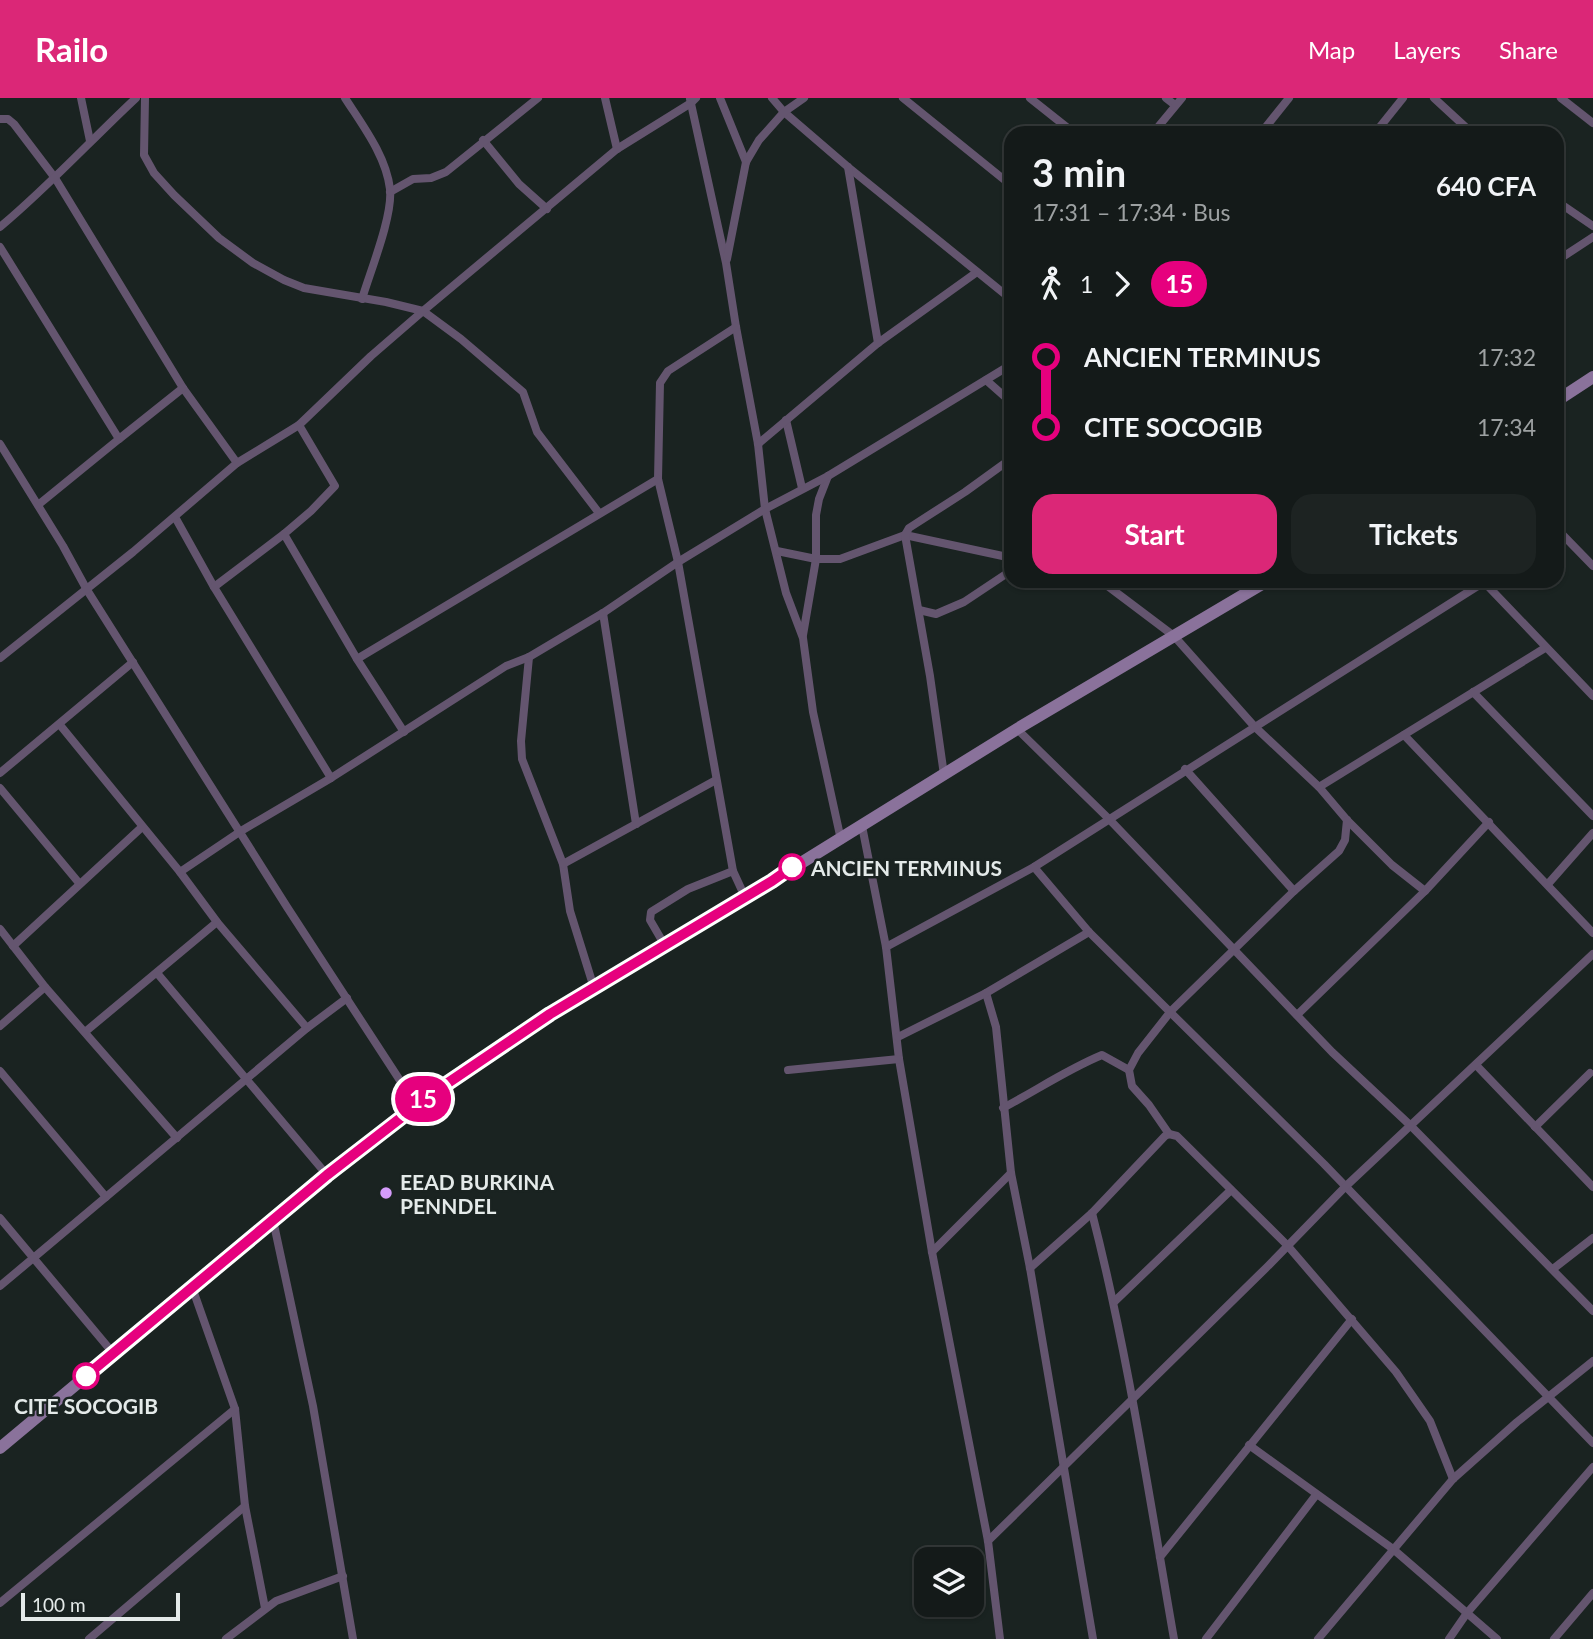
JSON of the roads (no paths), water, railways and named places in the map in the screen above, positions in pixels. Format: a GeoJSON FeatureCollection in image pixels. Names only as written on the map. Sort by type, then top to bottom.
{"type":"FeatureCollection","features":[{"type":"Feature","properties":{"kind":"street"},"geometry":{"type":"LineString","coordinates":[[81,98],[90,141]]}},
{"type":"Feature","properties":{"kind":"street"},"geometry":{"type":"LineString","coordinates":[[0,227],[55,178],[136,98]]}},
{"type":"Feature","properties":{"kind":"street"},"geometry":{"type":"LineString","coordinates":[[145,98],[144,155],[167,188],[219,238],[253,263],[304,288],[423,311],[495,365],[523,392],[537,432],[599,513]]}},
{"type":"Feature","properties":{"kind":"street"},"geometry":{"type":"LineString","coordinates":[[345,98],[378,151],[390,192],[387,214],[362,299]]}},
{"type":"Feature","properties":{"kind":"street"},"geometry":{"type":"LineString","coordinates":[[390,192],[407,181],[431,178],[446,172],[538,98]]}},
{"type":"Feature","properties":{"kind":"street"},"geometry":{"type":"LineString","coordinates":[[605,98],[617,149]]}},
{"type":"Feature","properties":{"kind":"street"},"geometry":{"type":"LineString","coordinates":[[720,98],[746,162]]}},
{"type":"Feature","properties":{"kind":"street"},"geometry":{"type":"LineString","coordinates":[[772,98],[784,112],[848,167],[1004,294]]}},
{"type":"Feature","properties":{"kind":"street"},"geometry":{"type":"LineString","coordinates":[[726,263],[746,162],[759,140],[784,112],[804,98]]}},
{"type":"Feature","properties":{"kind":"street"},"geometry":{"type":"LineString","coordinates":[[903,98],[1004,180]]}},
{"type":"Feature","properties":{"kind":"street"},"geometry":{"type":"LineString","coordinates":[[1030,98],[1065,126]]}},
{"type":"Feature","properties":{"kind":"street"},"geometry":{"type":"LineString","coordinates":[[1159,126],[1179,102],[1166,98]]}},
{"type":"Feature","properties":{"kind":"street"},"geometry":{"type":"LineString","coordinates":[[1267,126],[1289,98]]}},
{"type":"Feature","properties":{"kind":"street"},"geometry":{"type":"LineString","coordinates":[[1381,126],[1403,98]]}},
{"type":"Feature","properties":{"kind":"street"},"geometry":{"type":"LineString","coordinates":[[1434,98],[1464,126]]}},
{"type":"Feature","properties":{"kind":"street"},"geometry":{"type":"LineString","coordinates":[[1561,98],[1593,123]]}},
{"type":"Feature","properties":{"kind":"street"},"geometry":{"type":"LineString","coordinates":[[1,655],[87,590],[237,463],[299,425],[371,356],[617,149],[692,100],[726,263],[758,444],[765,509],[786,593],[803,638],[813,712],[841,839]]}},
{"type":"Feature","properties":{"kind":"street"},"geometry":{"type":"LineString","coordinates":[[0,119],[8,119],[14,124],[55,178],[183,388],[237,463]]}},
{"type":"Feature","properties":{"kind":"street"},"geometry":{"type":"LineString","coordinates":[[483,141],[519,184],[547,209]]}},
{"type":"Feature","properties":{"kind":"street"},"geometry":{"type":"LineString","coordinates":[[848,167],[878,343]]}},
{"type":"Feature","properties":{"kind":"street"},"geometry":{"type":"LineString","coordinates":[[1564,206],[1593,226]]}},
{"type":"Feature","properties":{"kind":"street"},"geometry":{"type":"LineString","coordinates":[[1564,256],[1593,237]]}},
{"type":"Feature","properties":{"kind":"street"},"geometry":{"type":"LineString","coordinates":[[0,247],[118,439]]}},
{"type":"Feature","properties":{"kind":"street"},"geometry":{"type":"LineString","coordinates":[[758,444],[878,343],[977,272]]}},
{"type":"Feature","properties":{"kind":"street"},"geometry":{"type":"LineString","coordinates":[[736,327],[668,371],[660,383],[658,479],[678,562],[733,871],[744,897]]}},
{"type":"Feature","properties":{"kind":"street"},"geometry":{"type":"LineString","coordinates":[[180,872],[506,666],[529,657],[603,613],[678,562],[765,509],[828,476],[1004,369]]}},
{"type":"Feature","properties":{"kind":"street"},"geometry":{"type":"LineString","coordinates":[[1564,396],[1593,377]]}},
{"type":"Feature","properties":{"kind":"street"},"geometry":{"type":"LineString","coordinates":[[986,380],[1004,396]]}},
{"type":"Feature","properties":{"kind":"street"},"geometry":{"type":"LineString","coordinates":[[38,505],[183,388]]}},
{"type":"Feature","properties":{"kind":"street"},"geometry":{"type":"LineString","coordinates":[[786,420],[802,488]]}},
{"type":"Feature","properties":{"kind":"street"},"geometry":{"type":"LineString","coordinates":[[214,587],[284,534],[335,486],[299,425]]}},
{"type":"Feature","properties":{"kind":"street"},"geometry":{"type":"LineString","coordinates":[[0,444],[87,590],[416,1105]]}},
{"type":"Feature","properties":{"kind":"street"},"geometry":{"type":"LineString","coordinates":[[944,775],[905,536],[909,528],[1004,464]]}},
{"type":"Feature","properties":{"kind":"street"},"geometry":{"type":"LineString","coordinates":[[803,638],[816,559],[818,499],[828,476]]}},
{"type":"Feature","properties":{"kind":"street"},"geometry":{"type":"LineString","coordinates":[[357,659],[658,479]]}},
{"type":"Feature","properties":{"kind":"street"},"geometry":{"type":"LineString","coordinates":[[175,517],[214,587],[331,778]]}},
{"type":"Feature","properties":{"kind":"street"},"geometry":{"type":"LineString","coordinates":[[284,534],[357,659],[404,732]]}},
{"type":"Feature","properties":{"kind":"street"},"geometry":{"type":"LineString","coordinates":[[777,551],[816,559],[840,559],[905,536],[1004,556]]}},
{"type":"Feature","properties":{"kind":"street"},"geometry":{"type":"LineString","coordinates":[[1564,536],[1593,566]]}},
{"type":"Feature","properties":{"kind":"street"},"geometry":{"type":"LineString","coordinates":[[919,610],[936,614],[964,602],[1004,575]]}},
{"type":"Feature","properties":{"kind":"street"},"geometry":{"type":"LineString","coordinates":[[1110,588],[1174,636],[1254,726],[1319,787],[1347,820],[1392,865],[1424,891]]}},
{"type":"Feature","properties":{"kind":"street"},"geometry":{"type":"LineString","coordinates":[[0,1448],[327,1175],[467,1068],[664,944],[841,839],[1017,729],[1255,588]]}},
{"type":"Feature","properties":{"kind":"street"},"geometry":{"type":"LineString","coordinates":[[886,947],[1034,867],[1185,769],[1409,631],[1473,588]]}},
{"type":"Feature","properties":{"kind":"street"},"geometry":{"type":"LineString","coordinates":[[1489,588],[1593,696]]}},
{"type":"Feature","properties":{"kind":"street"},"geometry":{"type":"LineString","coordinates":[[603,613],[636,824]]}},
{"type":"Feature","properties":{"kind":"street"},"geometry":{"type":"LineString","coordinates":[[1319,787],[1545,648]]}},
{"type":"Feature","properties":{"kind":"street"},"geometry":{"type":"LineString","coordinates":[[529,657],[521,741],[522,759],[564,864],[570,911],[593,988]]}},
{"type":"Feature","properties":{"kind":"street"},"geometry":{"type":"LineString","coordinates":[[0,773],[133,663]]}},
{"type":"Feature","properties":{"kind":"street"},"geometry":{"type":"LineString","coordinates":[[1473,692],[1593,816]]}},
{"type":"Feature","properties":{"kind":"street"},"geometry":{"type":"LineString","coordinates":[[60,725],[180,872],[217,922],[307,1028]]}},
{"type":"Feature","properties":{"kind":"street"},"geometry":{"type":"LineString","coordinates":[[1017,729],[1108,818],[1297,1015],[1411,1126],[1593,1311]]}},
{"type":"Feature","properties":{"kind":"street"},"geometry":{"type":"LineString","coordinates":[[1404,735],[1593,933]]}},
{"type":"Feature","properties":{"kind":"street"},"geometry":{"type":"LineString","coordinates":[[1185,769],[1294,891]]}},
{"type":"Feature","properties":{"kind":"street"},"geometry":{"type":"LineString","coordinates":[[564,864],[716,780]]}},
{"type":"Feature","properties":{"kind":"street"},"geometry":{"type":"LineString","coordinates":[[0,788],[79,883]]}},
{"type":"Feature","properties":{"kind":"street"},"geometry":{"type":"LineString","coordinates":[[1347,820],[1345,840],[1339,852],[1294,891],[1171,1011],[1138,1053],[1129,1070],[1132,1086],[1169,1134],[1177,1136],[1287,1245],[1396,1372],[1430,1421],[1453,1479]]}},
{"type":"Feature","properties":{"kind":"street"},"geometry":{"type":"LineString","coordinates":[[1297,1015],[1424,891],[1489,822]]}},
{"type":"Feature","properties":{"kind":"street"},"geometry":{"type":"LineString","coordinates":[[862,825],[886,947],[899,1059],[932,1252],[988,1541],[1000,1639]]}},
{"type":"Feature","properties":{"kind":"street"},"geometry":{"type":"LineString","coordinates":[[13,946],[142,827]]}},
{"type":"Feature","properties":{"kind":"street"},"geometry":{"type":"LineString","coordinates":[[1549,884],[1593,833]]}},
{"type":"Feature","properties":{"kind":"street"},"geometry":{"type":"LineString","coordinates":[[1034,867],[1089,932],[1345,1186],[1593,1443]]}},
{"type":"Feature","properties":{"kind":"street"},"geometry":{"type":"LineString","coordinates":[[664,944],[650,920],[651,912],[688,889],[733,871]]}},
{"type":"Feature","properties":{"kind":"street"},"geometry":{"type":"LineString","coordinates":[[85,1032],[217,922]]}},
{"type":"Feature","properties":{"kind":"street"},"geometry":{"type":"LineString","coordinates":[[0,929],[46,987],[177,1138]]}},
{"type":"Feature","properties":{"kind":"street"},"geometry":{"type":"LineString","coordinates":[[898,1037],[986,993],[1089,932]]}},
{"type":"Feature","properties":{"kind":"street"},"geometry":{"type":"LineString","coordinates":[[988,1541],[1064,1469],[1345,1186],[1593,954]]}},
{"type":"Feature","properties":{"kind":"street"},"geometry":{"type":"LineString","coordinates":[[157,972],[327,1175]]}},
{"type":"Feature","properties":{"kind":"street"},"geometry":{"type":"LineString","coordinates":[[0,1026],[46,987]]}},
{"type":"Feature","properties":{"kind":"street"},"geometry":{"type":"LineString","coordinates":[[986,993],[996,1027],[1011,1173],[1030,1268],[1093,1639]]}},
{"type":"Feature","properties":{"kind":"street"},"geometry":{"type":"LineString","coordinates":[[0,1286],[307,1028],[347,998]]}},
{"type":"Feature","properties":{"kind":"street"},"geometry":{"type":"LineString","coordinates":[[1003,1108],[1045,1086],[1073,1067],[1102,1055],[1129,1070]]}},
{"type":"Feature","properties":{"kind":"street"},"geometry":{"type":"LineString","coordinates":[[788,1070],[899,1059]]}},
{"type":"Feature","properties":{"kind":"street"},"geometry":{"type":"LineString","coordinates":[[1476,1065],[1593,1187]]}},
{"type":"Feature","properties":{"kind":"street"},"geometry":{"type":"LineString","coordinates":[[0,1071],[106,1197]]}},
{"type":"Feature","properties":{"kind":"street"},"geometry":{"type":"LineString","coordinates":[[1535,1127],[1592,1073]]}},
{"type":"Feature","properties":{"kind":"street"},"geometry":{"type":"LineString","coordinates":[[1030,1268],[1093,1213],[1169,1134]]}},
{"type":"Feature","properties":{"kind":"street"},"geometry":{"type":"LineString","coordinates":[[932,1252],[1011,1173]]}},
{"type":"Feature","properties":{"kind":"street"},"geometry":{"type":"LineString","coordinates":[[1115,1301],[1231,1190]]}},
{"type":"Feature","properties":{"kind":"street"},"geometry":{"type":"LineString","coordinates":[[1093,1213],[1115,1301],[1134,1398],[1174,1639]]}},
{"type":"Feature","properties":{"kind":"street"},"geometry":{"type":"LineString","coordinates":[[0,1218],[113,1353]]}},
{"type":"Feature","properties":{"kind":"street"},"geometry":{"type":"LineString","coordinates":[[273,1220],[313,1406],[353,1639]]}},
{"type":"Feature","properties":{"kind":"street"},"geometry":{"type":"LineString","coordinates":[[1553,1269],[1593,1238]]}},
{"type":"Feature","properties":{"kind":"street"},"geometry":{"type":"LineString","coordinates":[[192,1287],[234,1409],[245,1506],[265,1608]]}},
{"type":"Feature","properties":{"kind":"street"},"geometry":{"type":"LineString","coordinates":[[1160,1557],[1352,1319]]}},
{"type":"Feature","properties":{"kind":"street"},"geometry":{"type":"LineString","coordinates":[[1318,1639],[1453,1479],[1549,1396],[1593,1362]]}},
{"type":"Feature","properties":{"kind":"street"},"geometry":{"type":"LineString","coordinates":[[0,1603],[234,1409]]}},
{"type":"Feature","properties":{"kind":"street"},"geometry":{"type":"LineString","coordinates":[[1249,1445],[1393,1549],[1497,1639]]}},
{"type":"Feature","properties":{"kind":"street"},"geometry":{"type":"LineString","coordinates":[[1449,1639],[1467,1613],[1593,1467]]}},
{"type":"Feature","properties":{"kind":"street"},"geometry":{"type":"LineString","coordinates":[[1206,1639],[1316,1494]]}},
{"type":"Feature","properties":{"kind":"street"},"geometry":{"type":"LineString","coordinates":[[89,1639],[245,1506]]}},
{"type":"Feature","properties":{"kind":"street"},"geometry":{"type":"LineString","coordinates":[[226,1639],[265,1608],[288,1595],[342,1576]]}},
{"type":"Feature","properties":{"kind":"street"},"geometry":{"type":"LineString","coordinates":[[1553,1639],[1593,1593]]}},
{"type":"Feature","properties":{"kind":"place","name":"ANCIEN TERMINUS"},"geometry":{"type":"Point","coordinates":[792,867]}},
{"type":"Feature","properties":{"kind":"place","name":"EEAD BURKINA PENNDEL"},"geometry":{"type":"Point","coordinates":[386,1193]}},
{"type":"Feature","properties":{"kind":"place","name":"CITE SOCOGIB"},"geometry":{"type":"Point","coordinates":[86,1376]}}]}
